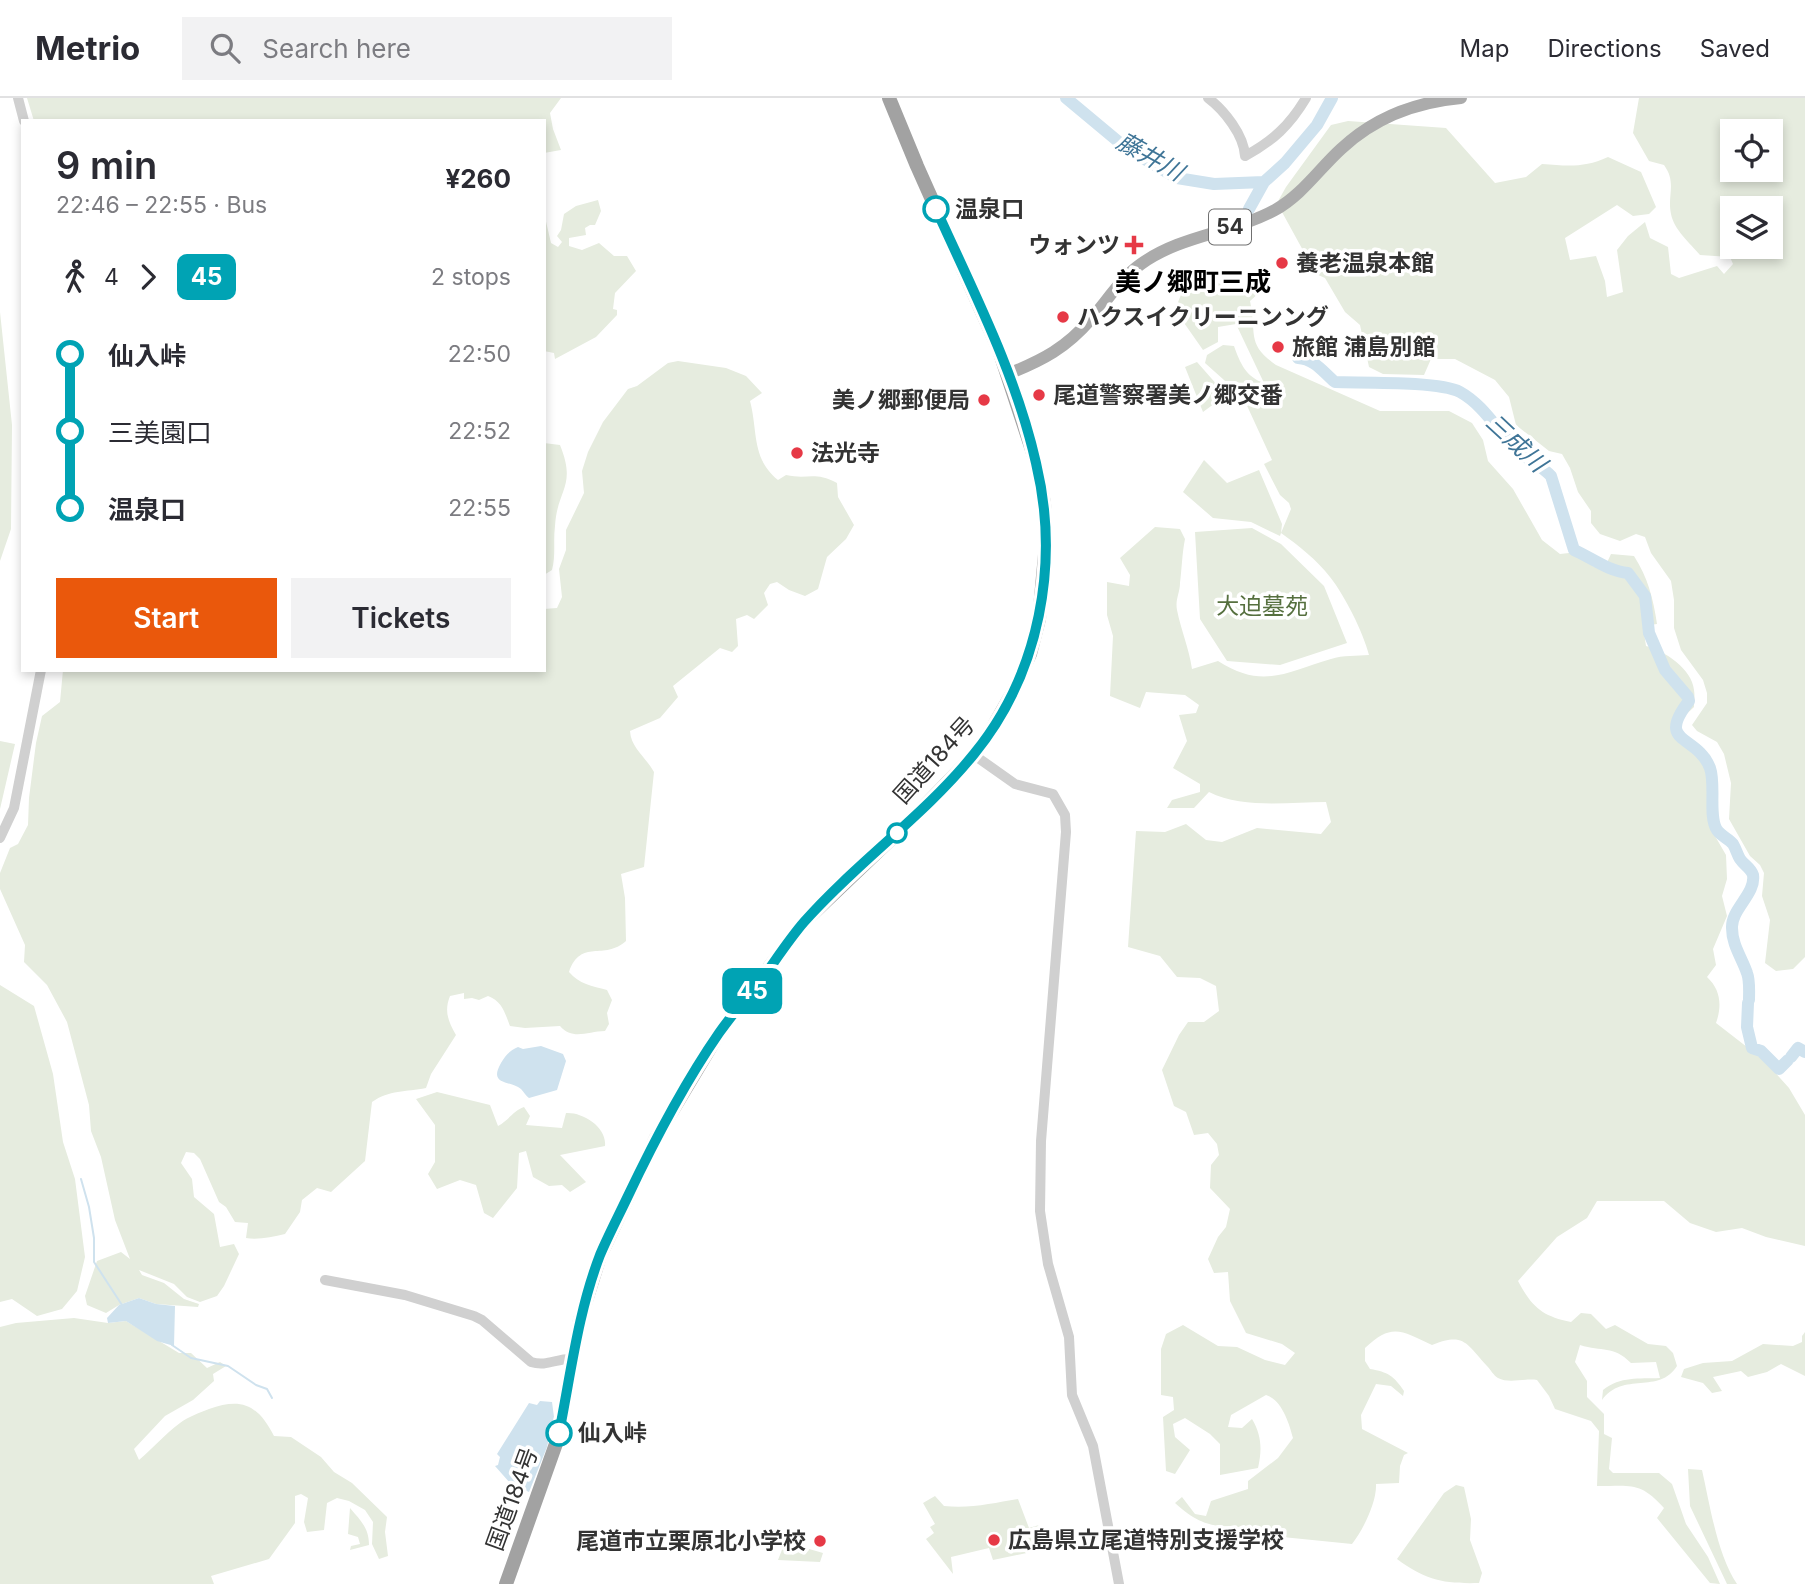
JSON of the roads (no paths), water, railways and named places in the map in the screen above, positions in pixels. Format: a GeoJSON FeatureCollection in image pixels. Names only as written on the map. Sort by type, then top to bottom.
{"type":"FeatureCollection","features":[{"type":"Feature","properties":{"kind":"highway","name":"国道184号"},"geometry":{"type":"LineString","coordinates":[[506,1584],[558,1438],[580,1320],[600,1256],[656,1138],[719,1033],[803,923],[866,860],[914,818],[974,755],[1013,692],[1030,654],[1039,619],[1045,571],[1044,503],[1036,461],[1008,374],[890,98]]}},
{"type":"Feature","properties":{"kind":"main road","name":"54"},"geometry":{"type":"LineString","coordinates":[[1008,374],[1060,350],[1142,263],[1180,244],[1274,211],[1307,186],[1340,149],[1381,119],[1425,103],[1461,98]]}},
{"type":"Feature","properties":{"kind":"street"},"geometry":{"type":"LineString","coordinates":[[18,98],[23,119]]}},
{"type":"Feature","properties":{"kind":"street"},"geometry":{"type":"LineString","coordinates":[[1208,98],[1221,108],[1245,147],[1245,156],[1268,144],[1285,129],[1306,98]]}},
{"type":"Feature","properties":{"kind":"street"},"geometry":{"type":"LineString","coordinates":[[0,838],[14,808],[41,672]]}},
{"type":"Feature","properties":{"kind":"street"},"geometry":{"type":"LineString","coordinates":[[974,755],[1015,784],[1053,794],[1065,815],[1066,832],[1041,1141],[1040,1211],[1048,1264],[1069,1337],[1072,1395],[1093,1446],[1119,1584]]}},
{"type":"Feature","properties":{"kind":"street"},"geometry":{"type":"LineString","coordinates":[[325,1280],[405,1295],[474,1316],[531,1362],[549,1364],[564,1358],[572,1359]]}},
{"type":"Feature","properties":{"kind":"water"},"geometry":{"type":"Polygon","coordinates":[[[541,1046],[563,1054],[566,1061],[557,1090],[529,1098],[521,1089],[499,1079],[498,1070],[510,1052],[518,1047],[523,1049],[541,1046]]]}},
{"type":"Feature","properties":{"kind":"water"},"geometry":{"type":"Polygon","coordinates":[[[139,1298],[156,1304],[175,1306],[174,1346],[157,1341],[126,1321],[108,1323],[107,1318],[119,1305],[139,1298]]]}},
{"type":"Feature","properties":{"kind":"water"},"geometry":{"type":"Polygon","coordinates":[[[540,1401],[552,1402],[554,1417],[547,1447],[529,1492],[510,1483],[495,1466],[498,1465],[500,1457],[497,1454],[529,1403],[537,1405],[540,1401]]]}},
{"type":"Feature","properties":{"kind":"waterway","name":"藤井川"},"geometry":{"type":"LineString","coordinates":[[1066,98],[1126,148],[1177,178],[1214,184],[1264,182],[1285,163],[1317,125],[1332,98]]}},
{"type":"Feature","properties":{"kind":"waterway","name":"三成川"},"geometry":{"type":"LineString","coordinates":[[1249,209],[1264,182]]}},
{"type":"Feature","properties":{"kind":"waterway","name":"三成川"},"geometry":{"type":"LineString","coordinates":[[1298,358],[1314,363],[1335,382],[1435,386],[1450,388],[1468,397],[1517,451],[1551,476],[1574,550],[1607,567],[1628,573],[1645,596],[1649,633],[1665,670],[1689,701],[1676,725],[1677,733],[1704,757],[1710,768],[1714,824],[1733,844],[1740,859],[1753,875],[1751,889],[1735,914],[1732,928],[1735,946],[1748,976],[1749,1000]]}},
{"type":"Feature","properties":{"kind":"waterway","name":"三成川"},"geometry":{"type":"LineString","coordinates":[[1748,1003],[1747,1027],[1752,1048],[1761,1051],[1779,1069],[1788,1060]]}},
{"type":"Feature","properties":{"kind":"waterway","name":"三成川"},"geometry":{"type":"LineString","coordinates":[[1791,1057],[1798,1048],[1805,1052]]}},
{"type":"Feature","properties":{"kind":"waterway"},"geometry":{"type":"LineString","coordinates":[[81,1179],[94,1238],[94,1262],[122,1305]]}},
{"type":"Feature","properties":{"kind":"waterway"},"geometry":{"type":"LineString","coordinates":[[172,1345],[191,1358],[228,1366],[256,1385],[267,1389],[272,1398]]}},
{"type":"Feature","properties":{"kind":"place","name":"温泉口"},"geometry":{"type":"Point","coordinates":[936,209]}},
{"type":"Feature","properties":{"kind":"place","name":"ウォンツ"},"geometry":{"type":"Point","coordinates":[1134,245]}},
{"type":"Feature","properties":{"kind":"place","name":"養老温泉本館"},"geometry":{"type":"Point","coordinates":[1282,263]}},
{"type":"Feature","properties":{"kind":"place","name":"ハクスイクリーニンング"},"geometry":{"type":"Point","coordinates":[1063,317]}},
{"type":"Feature","properties":{"kind":"place","name":"旅館 浦島別館"},"geometry":{"type":"Point","coordinates":[1278,347]}},
{"type":"Feature","properties":{"kind":"place","name":"尾道警察署美ノ郷交番"},"geometry":{"type":"Point","coordinates":[1039,395]}},
{"type":"Feature","properties":{"kind":"place","name":"美ノ郷郵便局"},"geometry":{"type":"Point","coordinates":[984,400]}},
{"type":"Feature","properties":{"kind":"place","name":"法光寺"},"geometry":{"type":"Point","coordinates":[797,453]}},
{"type":"Feature","properties":{"kind":"place","name":"仙入峠"},"geometry":{"type":"Point","coordinates":[559,1433]}},
{"type":"Feature","properties":{"kind":"place","name":"広島県立尾道特別支援学校"},"geometry":{"type":"Point","coordinates":[994,1540]}},
{"type":"Feature","properties":{"kind":"place","name":"尾道市立栗原北小学校"},"geometry":{"type":"Point","coordinates":[820,1541]}},
{"type":"Feature","properties":{"kind":"district","name":"美ノ郷町三成"},"geometry":{"type":"Point","coordinates":[1193,282]}},
{"type":"Feature","properties":{"kind":"park label","name":"大迫墓苑"},"geometry":{"type":"Point","coordinates":[1262,606]}}]}
